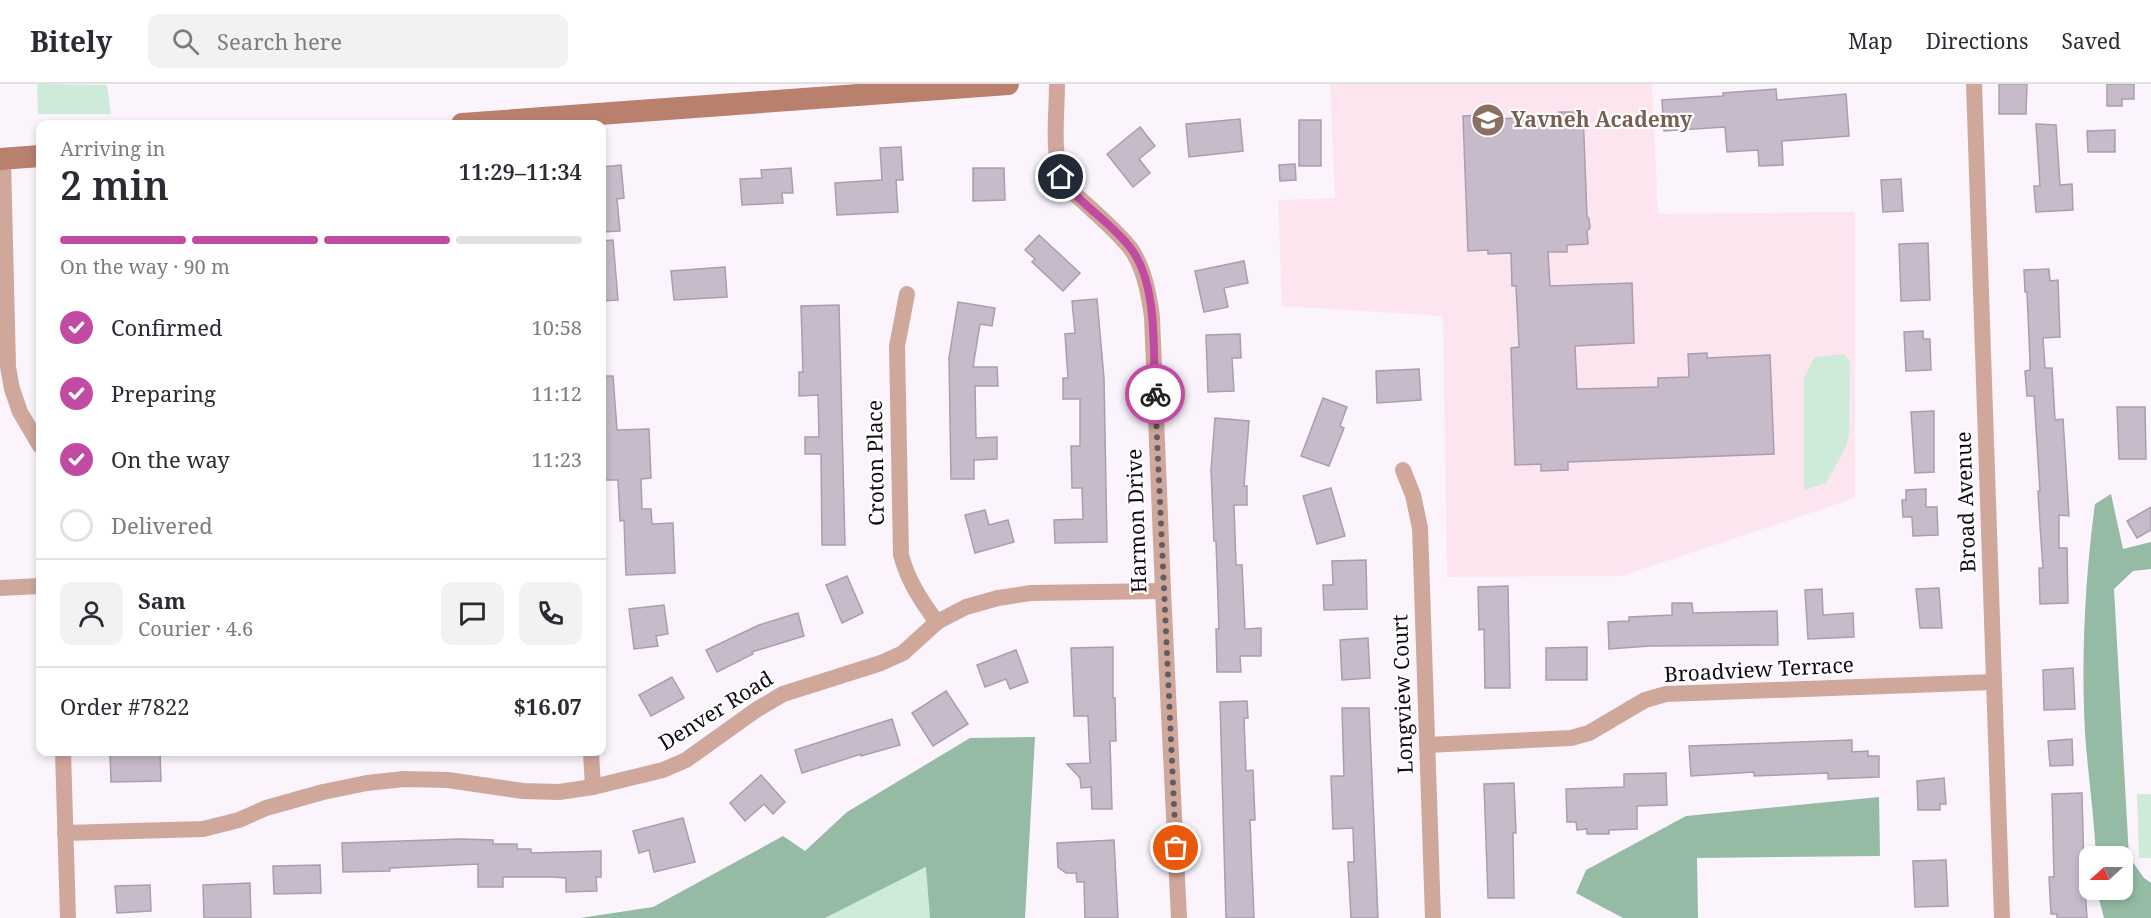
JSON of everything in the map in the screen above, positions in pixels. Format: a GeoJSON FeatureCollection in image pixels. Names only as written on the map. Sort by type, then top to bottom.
{"type":"FeatureCollection","features":[{"type":"Feature","properties":{"kind":"street"},"geometry":{"type":"LineString","coordinates":[[544,120],[803,92],[1008,84]]}},
{"type":"Feature","properties":{"kind":"street","name":"Harmon Drive"},"geometry":{"type":"LineString","coordinates":[[1057,84],[1057,157],[1061,177],[1071,192],[1132,250],[1143,271],[1149,295],[1152,318],[1162,591],[1179,918]]}},
{"type":"Feature","properties":{"kind":"street","name":"Broad Avenue"},"geometry":{"type":"LineString","coordinates":[[1974,84],[2002,918]]}},
{"type":"Feature","properties":{"kind":"street"},"geometry":{"type":"LineString","coordinates":[[36,156],[2,159],[8,368],[20,412],[36,439]]}},
{"type":"Feature","properties":{"kind":"street","name":"Croton Place"},"geometry":{"type":"LineString","coordinates":[[907,294],[897,346],[901,555],[907,576],[921,601],[937,622]]}},
{"type":"Feature","properties":{"kind":"street","name":"Longview Court"},"geometry":{"type":"LineString","coordinates":[[1403,470],[1413,495],[1420,528],[1433,918]]}},
{"type":"Feature","properties":{"kind":"street"},"geometry":{"type":"LineString","coordinates":[[0,588],[36,586]]}},
{"type":"Feature","properties":{"kind":"street","name":"Denver Road"},"geometry":{"type":"LineString","coordinates":[[65,833],[203,829],[239,820],[266,808],[323,792],[367,783],[404,779],[448,780],[524,791],[560,792],[593,787],[663,770],[686,760],[756,710],[783,694],[881,663],[903,652],[937,622],[966,607],[998,598],[1031,593],[1162,591]]}},
{"type":"Feature","properties":{"kind":"street","name":"Broadview Terrace"},"geometry":{"type":"LineString","coordinates":[[1427,745],[1571,738],[1589,733],[1645,700],[1666,694],[1994,682]]}},
{"type":"Feature","properties":{"kind":"street"},"geometry":{"type":"LineString","coordinates":[[63,756],[68,918]]}},
{"type":"Feature","properties":{"kind":"street"},"geometry":{"type":"LineString","coordinates":[[591,756],[593,787]]}},
{"type":"Feature","properties":{"kind":"shaded area"},"geometry":{"type":"Polygon","coordinates":[[[1330,84],[1652,84],[1658,214],[1855,212],[1855,498],[1621,576],[1447,577],[1443,316],[1282,306],[1278,200],[1335,198],[1330,84]]]}},
{"type":"Feature","properties":{"kind":"green space"},"geometry":{"type":"Polygon","coordinates":[[[37,84],[107,85],[111,114],[38,114],[37,84]]]}},
{"type":"Feature","properties":{"kind":"green space"},"geometry":{"type":"Polygon","coordinates":[[[1844,354],[1850,362],[1849,435],[1846,447],[1826,483],[1804,490],[1804,378],[1816,357],[1844,354]]]}},
{"type":"Feature","properties":{"kind":"green space"},"geometry":{"type":"Polygon","coordinates":[[[2111,494],[2123,549],[2151,542],[2151,569],[2133,571],[2114,589],[2128,846],[2095,846],[2085,733],[2083,676],[2089,560],[2095,504],[2111,494]]]}},
{"type":"Feature","properties":{"kind":"green space"},"geometry":{"type":"Polygon","coordinates":[[[1035,737],[1025,918],[930,918],[926,867],[825,918],[580,918],[653,907],[783,836],[805,851],[847,812],[970,738],[1035,737]]]}},
{"type":"Feature","properties":{"kind":"green space"},"geometry":{"type":"Polygon","coordinates":[[[2137,794],[2151,794],[2151,858],[2139,858],[2137,794]]]}},
{"type":"Feature","properties":{"kind":"green space"},"geometry":{"type":"Polygon","coordinates":[[[1879,797],[1880,856],[1697,858],[1698,918],[1623,918],[1576,893],[1586,870],[1686,816],[1879,797]]]}},
{"type":"Feature","properties":{"kind":"green space"},"geometry":{"type":"Polygon","coordinates":[[[2133,863],[2144,878],[2151,883],[2151,918],[2104,918],[2099,900],[2133,900],[2133,863]]]}},
{"type":"Feature","properties":{"kind":"green space"},"geometry":{"type":"Polygon","coordinates":[[[927,867],[930,918],[825,918],[927,867]]]}},
{"type":"Feature","properties":{"kind":"building"},"geometry":{"type":"Polygon","coordinates":[[[1999,84],[2027,84],[2026,114],[1999,114],[1999,84]]]}},
{"type":"Feature","properties":{"kind":"building"},"geometry":{"type":"Polygon","coordinates":[[[2107,84],[2134,84],[2134,99],[2122,99],[2122,106],[2107,106],[2107,84]]]}},
{"type":"Feature","properties":{"kind":"building"},"geometry":{"type":"Polygon","coordinates":[[[1776,89],[1777,100],[1846,94],[1849,136],[1782,141],[1783,165],[1759,166],[1758,150],[1727,152],[1725,127],[1664,131],[1662,100],[1723,96],[1723,93],[1776,89]]]}},
{"type":"Feature","properties":{"kind":"building"},"geometry":{"type":"Polygon","coordinates":[[[1559,112],[1583,112],[1587,216],[1590,228],[1587,231],[1588,244],[1567,245],[1567,252],[1548,252],[1550,286],[1632,283],[1634,343],[1575,346],[1577,389],[1658,387],[1658,378],[1689,377],[1688,354],[1707,353],[1707,358],[1770,355],[1774,454],[1568,462],[1568,470],[1541,471],[1541,464],[1515,465],[1511,348],[1519,347],[1516,286],[1512,286],[1511,253],[1488,254],[1488,250],[1468,251],[1463,116],[1487,115],[1487,119],[1559,117],[1559,112]]]}},
{"type":"Feature","properties":{"kind":"building"},"geometry":{"type":"Polygon","coordinates":[[[1240,119],[1243,151],[1189,157],[1186,124],[1240,119]]]}},
{"type":"Feature","properties":{"kind":"building"},"geometry":{"type":"Polygon","coordinates":[[[1299,120],[1321,120],[1321,166],[1299,166],[1299,120]]]}},
{"type":"Feature","properties":{"kind":"building"},"geometry":{"type":"Polygon","coordinates":[[[2036,124],[2056,125],[2060,185],[2072,184],[2073,210],[2036,212],[2034,186],[2040,186],[2036,124]]]}},
{"type":"Feature","properties":{"kind":"building"},"geometry":{"type":"Polygon","coordinates":[[[1140,127],[1155,146],[1139,159],[1150,173],[1133,187],[1107,154],[1140,127]]]}},
{"type":"Feature","properties":{"kind":"building"},"geometry":{"type":"Polygon","coordinates":[[[2115,130],[2115,152],[2088,152],[2087,131],[2115,130]]]}},
{"type":"Feature","properties":{"kind":"building"},"geometry":{"type":"Polygon","coordinates":[[[901,147],[903,180],[896,180],[898,212],[837,215],[835,183],[882,180],[880,148],[901,147]]]}},
{"type":"Feature","properties":{"kind":"building"},"geometry":{"type":"Polygon","coordinates":[[[1295,164],[1296,180],[1280,181],[1279,165],[1295,164]]]}},
{"type":"Feature","properties":{"kind":"building"},"geometry":{"type":"Polygon","coordinates":[[[621,165],[624,198],[617,199],[620,231],[606,232],[606,167],[621,165]]]}},
{"type":"Feature","properties":{"kind":"building"},"geometry":{"type":"Polygon","coordinates":[[[791,168],[793,193],[782,193],[783,203],[742,205],[740,179],[762,178],[761,170],[791,168]]]}},
{"type":"Feature","properties":{"kind":"building"},"geometry":{"type":"Polygon","coordinates":[[[973,168],[1004,168],[1005,200],[973,201],[973,168]]]}},
{"type":"Feature","properties":{"kind":"building"},"geometry":{"type":"Polygon","coordinates":[[[1901,179],[1903,211],[1883,212],[1881,180],[1901,179]]]}},
{"type":"Feature","properties":{"kind":"building"},"geometry":{"type":"Polygon","coordinates":[[[1039,235],[1080,273],[1063,291],[1032,262],[1035,259],[1025,250],[1039,235]]]}},
{"type":"Feature","properties":{"kind":"building"},"geometry":{"type":"Polygon","coordinates":[[[613,240],[618,300],[606,301],[606,241],[613,240]]]}},
{"type":"Feature","properties":{"kind":"building"},"geometry":{"type":"Polygon","coordinates":[[[1928,243],[1930,300],[1901,301],[1899,244],[1928,243]]]}},
{"type":"Feature","properties":{"kind":"building"},"geometry":{"type":"Polygon","coordinates":[[[1244,261],[1248,283],[1224,288],[1228,307],[1204,312],[1195,271],[1244,261]]]}},
{"type":"Feature","properties":{"kind":"building"},"geometry":{"type":"Polygon","coordinates":[[[725,267],[727,297],[674,300],[671,271],[725,267]]]}},
{"type":"Feature","properties":{"kind":"building"},"geometry":{"type":"Polygon","coordinates":[[[2049,269],[2050,281],[2058,280],[2060,337],[2043,338],[2045,368],[2052,368],[2055,420],[2063,419],[2069,516],[2059,515],[2059,548],[2067,548],[2068,603],[2040,604],[2039,568],[2043,568],[2038,491],[2040,491],[2034,396],[2027,396],[2025,371],[2030,370],[2030,361],[2024,270],[2049,269]]]}},
{"type":"Feature","properties":{"kind":"building"},"geometry":{"type":"Polygon","coordinates":[[[1097,299],[1104,378],[1107,542],[1055,543],[1054,520],[1083,519],[1082,488],[1072,488],[1071,446],[1080,446],[1080,399],[1063,399],[1063,378],[1068,378],[1065,334],[1075,333],[1072,301],[1097,299]]]}},
{"type":"Feature","properties":{"kind":"building"},"geometry":{"type":"Polygon","coordinates":[[[958,302],[995,308],[992,326],[980,324],[973,367],[997,367],[998,386],[975,386],[976,438],[997,437],[997,459],[974,460],[974,479],[951,479],[949,358],[958,302]]]}},
{"type":"Feature","properties":{"kind":"building"},"geometry":{"type":"Polygon","coordinates":[[[839,305],[845,545],[822,545],[821,454],[805,454],[805,437],[819,437],[818,395],[799,396],[799,372],[803,372],[801,306],[839,305]]]}},
{"type":"Feature","properties":{"kind":"building"},"geometry":{"type":"Polygon","coordinates":[[[1923,331],[1923,339],[1930,339],[1931,370],[1906,371],[1904,332],[1923,331]]]}},
{"type":"Feature","properties":{"kind":"building"},"geometry":{"type":"Polygon","coordinates":[[[1240,334],[1241,358],[1232,358],[1234,391],[1208,392],[1206,335],[1240,334]]]}},
{"type":"Feature","properties":{"kind":"building"},"geometry":{"type":"Polygon","coordinates":[[[1419,369],[1421,400],[1377,403],[1376,371],[1419,369]]]}},
{"type":"Feature","properties":{"kind":"building"},"geometry":{"type":"Polygon","coordinates":[[[606,376],[613,376],[617,430],[649,429],[651,478],[641,479],[642,509],[651,509],[652,524],[673,523],[675,573],[626,575],[624,520],[620,521],[618,480],[606,480],[606,376]]]}},
{"type":"Feature","properties":{"kind":"building"},"geometry":{"type":"Polygon","coordinates":[[[1323,398],[1347,407],[1340,426],[1344,428],[1329,466],[1301,456],[1323,398]]]}},
{"type":"Feature","properties":{"kind":"building"},"geometry":{"type":"Polygon","coordinates":[[[2117,407],[2145,407],[2146,459],[2119,459],[2117,407]]]}},
{"type":"Feature","properties":{"kind":"building"},"geometry":{"type":"Polygon","coordinates":[[[1934,411],[1934,472],[1915,473],[1911,412],[1934,411]]]}},
{"type":"Feature","properties":{"kind":"building"},"geometry":{"type":"Polygon","coordinates":[[[1215,418],[1249,421],[1244,486],[1247,486],[1247,505],[1234,505],[1236,565],[1242,565],[1245,629],[1261,628],[1261,656],[1240,656],[1241,672],[1217,672],[1216,629],[1219,629],[1211,470],[1215,418]]]}},
{"type":"Feature","properties":{"kind":"building"},"geometry":{"type":"Polygon","coordinates":[[[1331,488],[1345,536],[1317,544],[1303,496],[1331,488]]]}},
{"type":"Feature","properties":{"kind":"building"},"geometry":{"type":"Polygon","coordinates":[[[1926,489],[1926,507],[1937,507],[1938,535],[1913,536],[1912,517],[1903,517],[1902,500],[1906,500],[1906,490],[1926,489]]]}},
{"type":"Feature","properties":{"kind":"building"},"geometry":{"type":"Polygon","coordinates":[[[2151,507],[2151,530],[2137,538],[2127,521],[2151,507]]]}},
{"type":"Feature","properties":{"kind":"building"},"geometry":{"type":"Polygon","coordinates":[[[985,510],[989,525],[1008,520],[1014,542],[975,553],[965,515],[985,510]]]}},
{"type":"Feature","properties":{"kind":"building"},"geometry":{"type":"Polygon","coordinates":[[[1366,560],[1367,609],[1324,610],[1323,585],[1333,585],[1332,561],[1366,560]]]}},
{"type":"Feature","properties":{"kind":"building"},"geometry":{"type":"Polygon","coordinates":[[[847,576],[863,613],[842,623],[826,585],[847,576]]]}},
{"type":"Feature","properties":{"kind":"building"},"geometry":{"type":"Polygon","coordinates":[[[1508,586],[1510,688],[1485,688],[1484,629],[1479,630],[1478,587],[1508,586]]]}},
{"type":"Feature","properties":{"kind":"building"},"geometry":{"type":"Polygon","coordinates":[[[1939,588],[1942,628],[1920,628],[1916,589],[1939,588]]]}},
{"type":"Feature","properties":{"kind":"building"},"geometry":{"type":"Polygon","coordinates":[[[1822,589],[1823,615],[1853,613],[1854,637],[1808,639],[1805,590],[1822,589]]]}},
{"type":"Feature","properties":{"kind":"building"},"geometry":{"type":"Polygon","coordinates":[[[1672,603],[1692,603],[1693,613],[1777,611],[1778,645],[1650,646],[1609,649],[1608,622],[1629,621],[1629,617],[1672,615],[1672,603]]]}},
{"type":"Feature","properties":{"kind":"building"},"geometry":{"type":"Polygon","coordinates":[[[664,605],[668,634],[656,636],[658,646],[634,649],[629,609],[664,605]]]}},
{"type":"Feature","properties":{"kind":"building"},"geometry":{"type":"Polygon","coordinates":[[[798,613],[804,636],[752,652],[753,654],[717,672],[706,650],[759,625],[798,613]]]}},
{"type":"Feature","properties":{"kind":"building"},"geometry":{"type":"Polygon","coordinates":[[[1368,638],[1370,678],[1342,680],[1340,640],[1368,638]]]}},
{"type":"Feature","properties":{"kind":"building"},"geometry":{"type":"Polygon","coordinates":[[[1113,647],[1116,741],[1110,741],[1112,809],[1092,809],[1091,787],[1081,788],[1080,778],[1067,764],[1090,763],[1088,716],[1074,716],[1071,648],[1113,647]]]}},
{"type":"Feature","properties":{"kind":"building"},"geometry":{"type":"Polygon","coordinates":[[[1587,647],[1587,680],[1546,680],[1546,648],[1587,647]]]}},
{"type":"Feature","properties":{"kind":"building"},"geometry":{"type":"Polygon","coordinates":[[[1016,650],[1028,682],[1010,689],[1006,679],[985,687],[977,665],[1016,650]]]}},
{"type":"Feature","properties":{"kind":"building"},"geometry":{"type":"Polygon","coordinates":[[[2073,668],[2075,709],[2044,710],[2043,670],[2073,668]]]}},
{"type":"Feature","properties":{"kind":"building"},"geometry":{"type":"Polygon","coordinates":[[[672,677],[684,698],[651,716],[639,695],[672,677]]]}},
{"type":"Feature","properties":{"kind":"building"},"geometry":{"type":"Polygon","coordinates":[[[946,691],[968,724],[933,746],[912,713],[946,691]]]}},
{"type":"Feature","properties":{"kind":"building"},"geometry":{"type":"Polygon","coordinates":[[[1247,701],[1248,718],[1244,718],[1246,771],[1253,770],[1255,820],[1250,820],[1254,918],[1226,918],[1220,702],[1247,701]]]}},
{"type":"Feature","properties":{"kind":"building"},"geometry":{"type":"Polygon","coordinates":[[[1342,708],[1369,708],[1378,918],[1351,918],[1348,862],[1354,862],[1353,828],[1333,829],[1331,776],[1344,776],[1342,708]]]}},
{"type":"Feature","properties":{"kind":"building"},"geometry":{"type":"Polygon","coordinates":[[[892,719],[900,745],[861,756],[861,754],[802,773],[795,750],[892,719]]]}},
{"type":"Feature","properties":{"kind":"building"},"geometry":{"type":"Polygon","coordinates":[[[2072,739],[2073,765],[2050,766],[2048,741],[2072,739]]]}},
{"type":"Feature","properties":{"kind":"building"},"geometry":{"type":"Polygon","coordinates":[[[1852,740],[1852,752],[1868,751],[1868,756],[1879,756],[1879,777],[1828,779],[1828,773],[1754,776],[1754,772],[1691,776],[1689,746],[1852,740]]]}},
{"type":"Feature","properties":{"kind":"building"},"geometry":{"type":"Polygon","coordinates":[[[110,756],[160,756],[161,781],[111,782],[110,756]]]}},
{"type":"Feature","properties":{"kind":"building"},"geometry":{"type":"Polygon","coordinates":[[[1666,773],[1667,805],[1637,806],[1637,829],[1609,830],[1609,834],[1587,834],[1587,829],[1577,830],[1576,822],[1567,822],[1566,789],[1624,787],[1624,774],[1666,773]]]}},
{"type":"Feature","properties":{"kind":"building"},"geometry":{"type":"Polygon","coordinates":[[[761,775],[785,802],[773,814],[764,804],[745,821],[730,803],[761,775]]]}},
{"type":"Feature","properties":{"kind":"building"},"geometry":{"type":"Polygon","coordinates":[[[1944,778],[1946,804],[1940,804],[1940,810],[1918,810],[1917,781],[1944,778]]]}},
{"type":"Feature","properties":{"kind":"building"},"geometry":{"type":"Polygon","coordinates":[[[1514,783],[1516,833],[1513,833],[1514,898],[1488,898],[1484,784],[1514,783]]]}},
{"type":"Feature","properties":{"kind":"building"},"geometry":{"type":"Polygon","coordinates":[[[2082,793],[2083,846],[2079,846],[2079,900],[2086,900],[2087,918],[2057,918],[2057,914],[2051,914],[2049,877],[2054,877],[2052,794],[2082,793]]]}},
{"type":"Feature","properties":{"kind":"building"},"geometry":{"type":"Polygon","coordinates":[[[683,818],[695,862],[654,872],[649,850],[639,853],[633,831],[683,818]]]}},
{"type":"Feature","properties":{"kind":"building"},"geometry":{"type":"Polygon","coordinates":[[[493,840],[493,844],[517,844],[517,849],[531,849],[531,853],[601,851],[601,877],[596,877],[597,891],[566,892],[566,878],[553,877],[503,877],[503,887],[478,887],[478,864],[343,872],[342,843],[493,840]]]}},
{"type":"Feature","properties":{"kind":"building"},"geometry":{"type":"Polygon","coordinates":[[[1114,840],[1118,918],[1085,918],[1084,882],[1077,882],[1076,873],[1066,873],[1058,867],[1057,843],[1114,840]]]}},
{"type":"Feature","properties":{"kind":"building"},"geometry":{"type":"Polygon","coordinates":[[[1946,860],[1948,906],[1915,907],[1913,861],[1946,860]]]}},
{"type":"Feature","properties":{"kind":"building"},"geometry":{"type":"Polygon","coordinates":[[[320,865],[321,893],[274,894],[273,866],[320,865]]]}},
{"type":"Feature","properties":{"kind":"building"},"geometry":{"type":"Polygon","coordinates":[[[250,883],[251,918],[204,918],[203,885],[250,883]]]}},
{"type":"Feature","properties":{"kind":"building"},"geometry":{"type":"Polygon","coordinates":[[[150,885],[151,911],[117,913],[115,886],[150,885]]]}},
{"type":"Feature","properties":{"kind":"way so far"},"geometry":{"type":"LineString","coordinates":[[1155,394],[1162,591],[1176,848]]}},
{"type":"Feature","properties":{"kind":"place","name":"Yavneh Academy"},"geometry":{"type":"Point","coordinates":[1488,120]}},
{"type":"Feature","properties":{"kind":"route"},"geometry":{"type":"LineString","coordinates":[[1061,177],[1071,192],[1132,250],[1143,271],[1152,318],[1155,394]]}}]}
